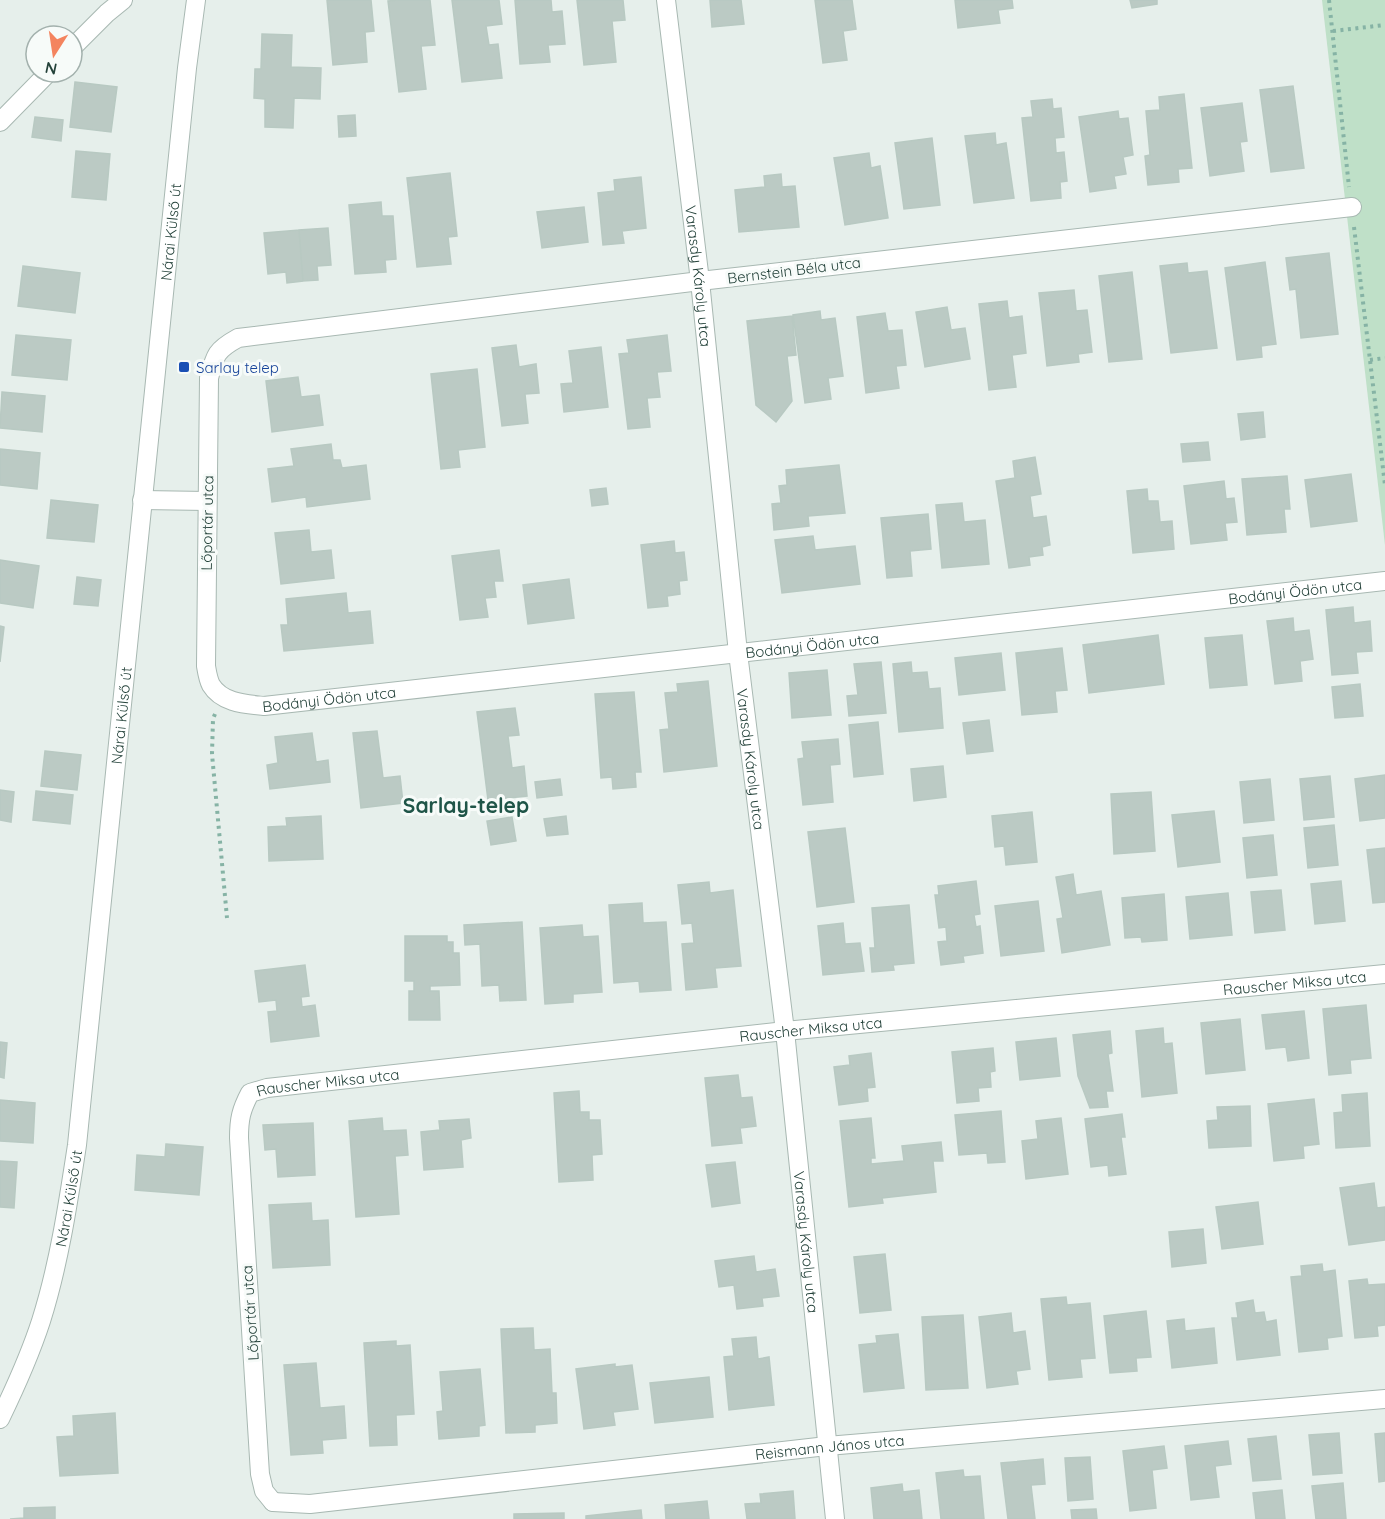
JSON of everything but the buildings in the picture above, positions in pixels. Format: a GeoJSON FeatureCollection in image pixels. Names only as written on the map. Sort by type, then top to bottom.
{"type":"FeatureCollection","features":[{"type":"Feature","properties":{"kind":"street"},"geometry":{"type":"LineString","coordinates":[[84,33],[106,6],[123,0]]}},
{"type":"Feature","properties":{"kind":"street","name":"Nárai Külső út"},"geometry":{"type":"LineString","coordinates":[[0,1419],[16,1386],[40,1322],[56,1262],[75,1155],[187,68],[196,0]]}},
{"type":"Feature","properties":{"kind":"street","name":"Varasdy Károly utca"},"geometry":{"type":"LineString","coordinates":[[666,0],[700,281],[738,653],[785,1031],[835,1519]]}},
{"type":"Feature","properties":{"kind":"street"},"geometry":{"type":"LineString","coordinates":[[0,122],[37,84]]}},
{"type":"Feature","properties":{"kind":"street","name":"Bernstein Béla utca"},"geometry":{"type":"LineString","coordinates":[[238,338],[700,281],[1352,207]]}},
{"type":"Feature","properties":{"kind":"street","name":"Lőportár utca"},"geometry":{"type":"LineString","coordinates":[[221,696],[210,683],[206,666],[209,378],[213,362],[222,347],[238,338]]}},
{"type":"Feature","properties":{"kind":"street"},"geometry":{"type":"LineString","coordinates":[[142,500],[207,501]]}},
{"type":"Feature","properties":{"kind":"street","name":"Bodányi Ödön utca"},"geometry":{"type":"LineString","coordinates":[[221,696],[239,703],[264,706],[1385,581]]}},
{"type":"Feature","properties":{"kind":"street","name":"Rauscher Miksa utca"},"geometry":{"type":"LineString","coordinates":[[244,1104],[250,1093],[267,1088],[785,1031],[1385,974]]}},
{"type":"Feature","properties":{"kind":"street","name":"Lőportár utca"},"geometry":{"type":"LineString","coordinates":[[244,1104],[239,1118],[239,1138],[260,1474],[271,1510]]}},
{"type":"Feature","properties":{"kind":"street","name":"Reismann János utca"},"geometry":{"type":"LineString","coordinates":[[271,1510],[826,1446],[1385,1399]]}},
{"type":"Feature","properties":{"kind":"path"},"geometry":{"type":"LineString","coordinates":[[1329,0],[1385,485]]}},
{"type":"Feature","properties":{"kind":"path"},"geometry":{"type":"LineString","coordinates":[[1332,31],[1385,25]]}},
{"type":"Feature","properties":{"kind":"path"},"geometry":{"type":"LineString","coordinates":[[1370,360],[1385,358]]}},
{"type":"Feature","properties":{"kind":"path"},"geometry":{"type":"LineString","coordinates":[[221,696],[213,719],[212,754],[226,918]]}},
{"type":"Feature","properties":{"kind":"green space"},"geometry":{"type":"Polygon","coordinates":[[[1322,0],[1385,0],[1385,545],[1322,0]]]}},
{"type":"Feature","properties":{"kind":"place","name":"Sarlay telep"},"geometry":{"type":"Point","coordinates":[184,367]}},
{"type":"Feature","properties":{"kind":"district","name":"Sarlay-telep"},"geometry":{"type":"Point","coordinates":[466,805]}}]}
